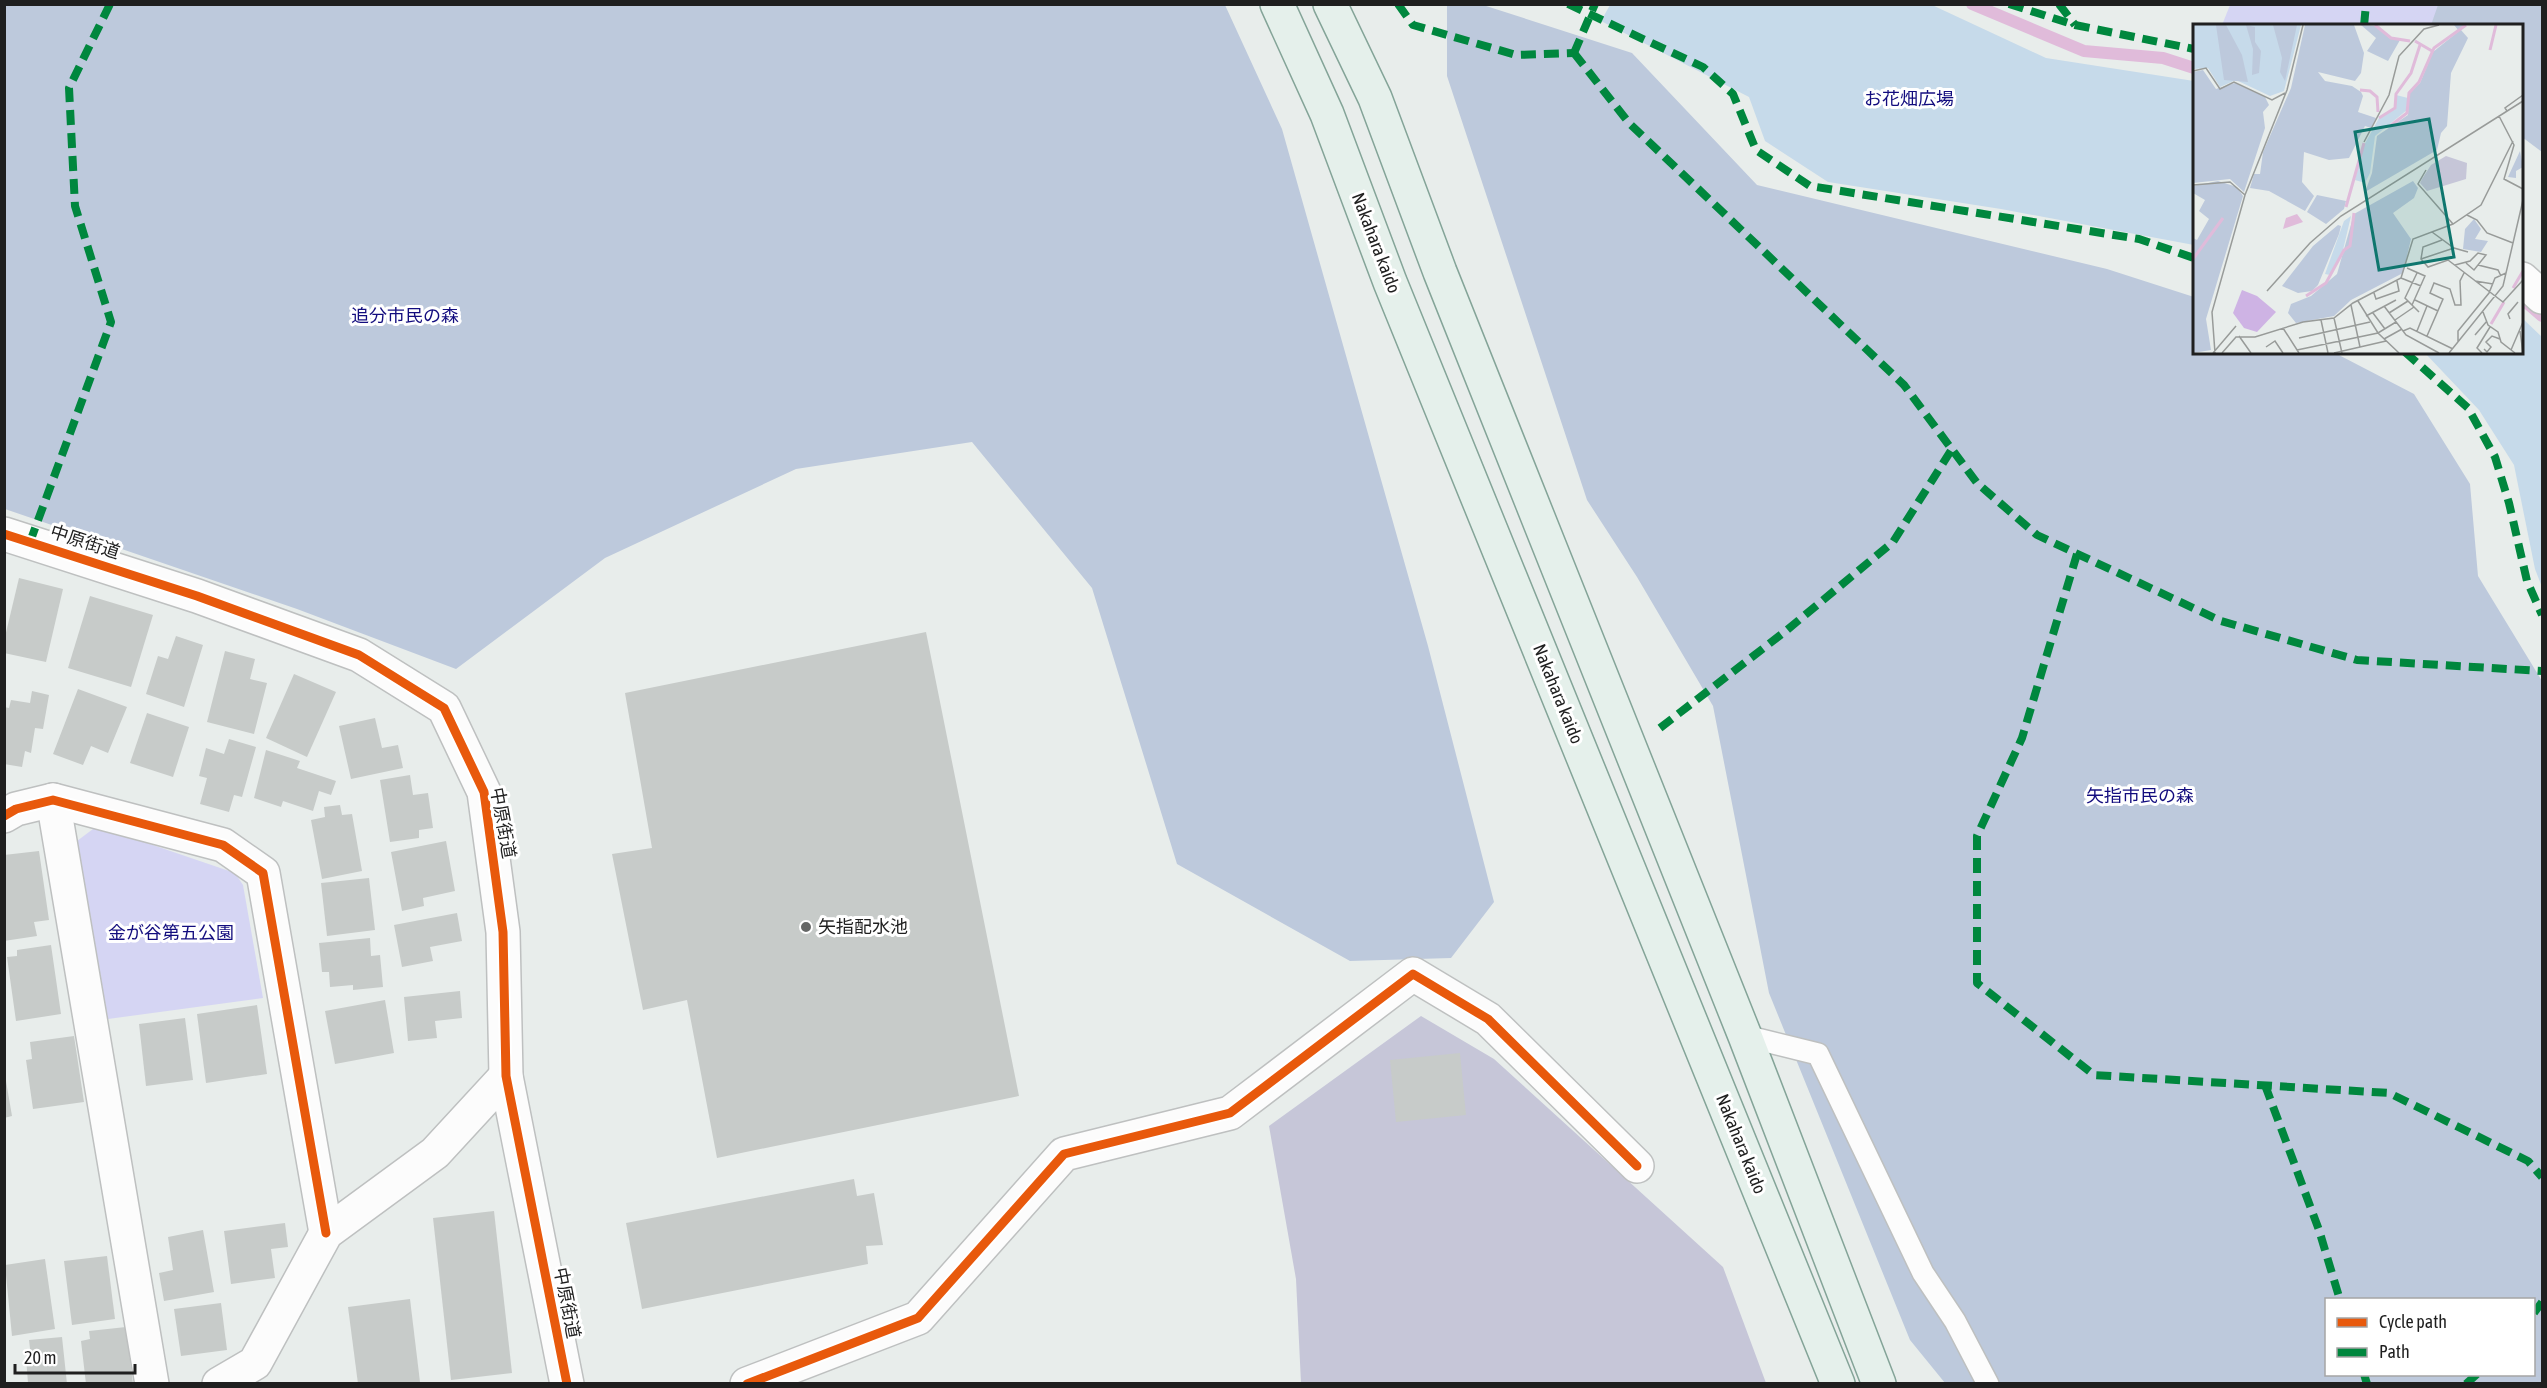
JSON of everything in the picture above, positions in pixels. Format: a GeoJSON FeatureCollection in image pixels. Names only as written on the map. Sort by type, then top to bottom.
{"type":"FeatureCollection","features":[{"type":"Feature","properties":{"kind":"main road","name":"Nakahara kaido"},"geometry":{"type":"LineString","coordinates":[[1277,4],[1327,114],[1390,282],[1838,1383]]}},
{"type":"Feature","properties":{"kind":"main road"},"geometry":{"type":"LineString","coordinates":[[1330,4],[1375,98],[1440,272],[1745,1036],[1879,1383]]}},
{"type":"Feature","properties":{"kind":"street"},"geometry":{"type":"LineString","coordinates":[[2523,280],[2542,297]]}},
{"type":"Feature","properties":{"kind":"street","name":"中原街道"},"geometry":{"type":"LineString","coordinates":[[4,534],[197,596],[359,655],[444,708],[484,792],[502,932],[506,1076],[567,1383]]}},
{"type":"Feature","properties":{"kind":"street"},"geometry":{"type":"LineString","coordinates":[[4,816],[16,809],[53,800],[223,845],[263,873],[326,1233]]}},
{"type":"Feature","properties":{"kind":"street"},"geometry":{"type":"LineString","coordinates":[[53,800],[152,1383]]}},
{"type":"Feature","properties":{"kind":"street"},"geometry":{"type":"LineString","coordinates":[[747,1383],[918,1318],[1064,1154],[1230,1113],[1413,974],[1488,1019],[1636,1166]]}},
{"type":"Feature","properties":{"kind":"street"},"geometry":{"type":"LineString","coordinates":[[219,1383],[255,1363],[326,1233],[435,1153],[506,1076]]}},
{"type":"Feature","properties":{"kind":"lane"},"geometry":{"type":"LineString","coordinates":[[1745,1036],[1818,1054],[1923,1273],[1955,1321],[1988,1383]]}},
{"type":"Feature","properties":{"kind":"green space"},"geometry":{"type":"Polygon","coordinates":[[[2230,4],[2438,5],[2431,24],[2222,24],[2230,4]]]}},
{"type":"Feature","properties":{"kind":"green space","name":"追分市民の森"},"geometry":{"type":"Polygon","coordinates":[[[5,5],[1225,5],[1282,129],[1428,646],[1494,902],[1451,958],[1350,961],[1177,864],[1092,588],[972,442],[796,469],[605,558],[456,669],[297,609],[5,509],[5,5]]]}},
{"type":"Feature","properties":{"kind":"green space","name":"矢指市民の森"},"geometry":{"type":"Polygon","coordinates":[[[1447,5],[1483,5],[1632,53],[1757,185],[2107,269],[2193,297],[2193,354],[2337,354],[2414,394],[2470,484],[2478,576],[2542,681],[2542,1383],[1945,1383],[1910,1340],[1769,993],[1713,706],[1637,577],[1587,500],[1447,76],[1447,5]]]}},
{"type":"Feature","properties":{"kind":"green space","name":"お花畑広場"},"geometry":{"type":"Polygon","coordinates":[[[1610,5],[1932,5],[2046,58],[2193,81],[2193,245],[2001,209],[1828,182],[1765,141],[1749,97],[1601,21],[1610,5]]]}},
{"type":"Feature","properties":{"kind":"green space"},"geometry":{"type":"Polygon","coordinates":[[[2297,5],[2542,5],[2542,152],[2523,138],[2523,24],[2334,24],[2297,5]]]}},
{"type":"Feature","properties":{"kind":"green space"},"geometry":{"type":"Polygon","coordinates":[[[2523,319],[2542,337],[2542,587],[2535,569],[2514,465],[2479,410],[2426,354],[2523,354],[2523,319]]]}},
{"type":"Feature","properties":{"kind":"green space","name":"金が谷第五公園"},"geometry":{"type":"Polygon","coordinates":[[[97,826],[235,873],[243,885],[263,998],[108,1019],[77,841],[97,826]]]}},
{"type":"Feature","properties":{"kind":"shaded area"},"geometry":{"type":"Polygon","coordinates":[[[1421,1016],[1494,1059],[1723,1267],[1766,1383],[1301,1383],[1296,1279],[1269,1126],[1421,1016]]]}},
{"type":"Feature","properties":{"kind":"building"},"geometry":{"type":"Polygon","coordinates":[[[19,578],[63,589],[46,662],[4,653],[4,641],[19,578]]]}},
{"type":"Feature","properties":{"kind":"building"},"geometry":{"type":"Polygon","coordinates":[[[90,596],[153,615],[131,687],[68,668],[90,596]]]}},
{"type":"Feature","properties":{"kind":"building","name":"矢指配水池"},"geometry":{"type":"Polygon","coordinates":[[[926,632],[1019,1096],[717,1158],[687,1000],[643,1010],[612,854],[652,848],[625,693],[926,632]]]}},
{"type":"Feature","properties":{"kind":"building"},"geometry":{"type":"Polygon","coordinates":[[[176,636],[203,645],[184,707],[146,694],[158,656],[168,659],[176,636]]]}},
{"type":"Feature","properties":{"kind":"building"},"geometry":{"type":"Polygon","coordinates":[[[225,651],[255,659],[250,679],[267,683],[254,734],[207,722],[225,651]]]}},
{"type":"Feature","properties":{"kind":"building"},"geometry":{"type":"Polygon","coordinates":[[[294,674],[336,692],[307,757],[266,738],[294,674]]]}},
{"type":"Feature","properties":{"kind":"building"},"geometry":{"type":"Polygon","coordinates":[[[78,689],[127,707],[108,753],[91,746],[83,765],[53,754],[78,689]]]}},
{"type":"Feature","properties":{"kind":"building"},"geometry":{"type":"Polygon","coordinates":[[[32,691],[49,695],[43,729],[35,728],[31,753],[25,751],[22,767],[4,764],[4,707],[9,708],[11,700],[30,703],[32,691]]]}},
{"type":"Feature","properties":{"kind":"building"},"geometry":{"type":"Polygon","coordinates":[[[147,713],[189,727],[173,777],[130,763],[147,713]]]}},
{"type":"Feature","properties":{"kind":"building"},"geometry":{"type":"Polygon","coordinates":[[[375,718],[382,748],[398,745],[403,768],[351,779],[339,726],[375,718]]]}},
{"type":"Feature","properties":{"kind":"building"},"geometry":{"type":"Polygon","coordinates":[[[229,739],[256,747],[242,797],[234,795],[229,812],[200,804],[207,778],[199,776],[206,748],[224,754],[229,739]]]}},
{"type":"Feature","properties":{"kind":"building"},"geometry":{"type":"Polygon","coordinates":[[[266,750],[300,761],[297,768],[336,781],[331,795],[319,791],[313,811],[283,801],[281,807],[254,798],[266,750]]]}},
{"type":"Feature","properties":{"kind":"building"},"geometry":{"type":"Polygon","coordinates":[[[410,775],[413,795],[428,793],[433,828],[419,830],[419,838],[390,842],[380,780],[410,775]]]}},
{"type":"Feature","properties":{"kind":"building"},"geometry":{"type":"Polygon","coordinates":[[[340,805],[342,815],[352,814],[362,871],[322,879],[311,820],[325,817],[324,807],[340,805]]]}},
{"type":"Feature","properties":{"kind":"building"},"geometry":{"type":"Polygon","coordinates":[[[446,841],[455,891],[423,898],[424,906],[402,911],[391,852],[446,841]]]}},
{"type":"Feature","properties":{"kind":"building"},"geometry":{"type":"Polygon","coordinates":[[[39,851],[49,920],[34,922],[37,936],[4,941],[4,855],[39,851]]]}},
{"type":"Feature","properties":{"kind":"building"},"geometry":{"type":"Polygon","coordinates":[[[369,878],[375,930],[327,936],[321,883],[369,878]]]}},
{"type":"Feature","properties":{"kind":"building"},"geometry":{"type":"Polygon","coordinates":[[[457,913],[462,941],[430,947],[433,961],[402,967],[394,925],[457,913]]]}},
{"type":"Feature","properties":{"kind":"building"},"geometry":{"type":"Polygon","coordinates":[[[370,938],[371,956],[380,955],[383,987],[353,990],[353,985],[330,987],[329,972],[322,972],[319,943],[370,938]]]}},
{"type":"Feature","properties":{"kind":"building"},"geometry":{"type":"Polygon","coordinates":[[[51,945],[61,1014],[16,1021],[7,957],[17,956],[17,950],[51,945]]]}},
{"type":"Feature","properties":{"kind":"building"},"geometry":{"type":"Polygon","coordinates":[[[460,991],[462,1018],[435,1021],[437,1038],[408,1041],[404,997],[460,991]]]}},
{"type":"Feature","properties":{"kind":"building"},"geometry":{"type":"Polygon","coordinates":[[[385,1000],[394,1053],[335,1064],[325,1011],[385,1000]]]}},
{"type":"Feature","properties":{"kind":"building"},"geometry":{"type":"Polygon","coordinates":[[[257,1005],[267,1074],[206,1083],[197,1014],[257,1005]]]}},
{"type":"Feature","properties":{"kind":"building"},"geometry":{"type":"Polygon","coordinates":[[[185,1018],[193,1080],[146,1086],[139,1024],[185,1018]]]}},
{"type":"Feature","properties":{"kind":"building"},"geometry":{"type":"Polygon","coordinates":[[[74,1036],[84,1102],[33,1109],[26,1060],[32,1059],[30,1042],[74,1036]]]}},
{"type":"Feature","properties":{"kind":"building"},"geometry":{"type":"Polygon","coordinates":[[[1460,1053],[1466,1115],[1396,1122],[1390,1060],[1460,1053]]]}},
{"type":"Feature","properties":{"kind":"building"},"geometry":{"type":"Polygon","coordinates":[[[6,1081],[12,1116],[4,1118],[4,1082],[6,1081]]]}},
{"type":"Feature","properties":{"kind":"building"},"geometry":{"type":"Polygon","coordinates":[[[854,1179],[857,1196],[874,1193],[883,1245],[866,1246],[868,1264],[642,1309],[626,1223],[854,1179]]]}},
{"type":"Feature","properties":{"kind":"building"},"geometry":{"type":"Polygon","coordinates":[[[494,1211],[512,1373],[451,1380],[433,1218],[494,1211]]]}},
{"type":"Feature","properties":{"kind":"building"},"geometry":{"type":"Polygon","coordinates":[[[285,1223],[288,1247],[271,1249],[275,1278],[231,1284],[224,1231],[285,1223]]]}},
{"type":"Feature","properties":{"kind":"building"},"geometry":{"type":"Polygon","coordinates":[[[203,1230],[214,1292],[164,1301],[159,1273],[173,1270],[168,1237],[203,1230]]]}},
{"type":"Feature","properties":{"kind":"building"},"geometry":{"type":"Polygon","coordinates":[[[107,1256],[115,1319],[72,1325],[64,1261],[107,1256]]]}},
{"type":"Feature","properties":{"kind":"building"},"geometry":{"type":"Polygon","coordinates":[[[45,1259],[55,1329],[12,1336],[5,1265],[45,1259]]]}},
{"type":"Feature","properties":{"kind":"building"},"geometry":{"type":"Polygon","coordinates":[[[410,1299],[420,1382],[358,1384],[348,1307],[410,1299]]]}},
{"type":"Feature","properties":{"kind":"building"},"geometry":{"type":"Polygon","coordinates":[[[221,1303],[227,1350],[181,1356],[174,1309],[221,1303]]]}},
{"type":"Feature","properties":{"kind":"building"},"geometry":{"type":"Polygon","coordinates":[[[126,1327],[133,1384],[86,1384],[81,1341],[90,1339],[89,1331],[126,1327]]]}},
{"type":"Feature","properties":{"kind":"building"},"geometry":{"type":"Polygon","coordinates":[[[62,1337],[67,1384],[28,1383],[26,1358],[31,1357],[29,1340],[62,1337]]]}},
{"type":"Feature","properties":{"kind":"waterway"},"geometry":{"type":"LineString","coordinates":[[1972,4],[2084,51],[2163,58],[2193,68]]}},
{"type":"Feature","properties":{"kind":"waterway"},"geometry":{"type":"LineString","coordinates":[[2527,303],[2542,316]]}},
{"type":"Feature","properties":{"kind":"marked path"},"geometry":{"type":"LineString","coordinates":[[30,542],[111,322],[75,206],[69,88],[110,4]]}},
{"type":"Feature","properties":{"kind":"marked path"},"geometry":{"type":"LineString","coordinates":[[1398,4],[1413,25],[1516,55],[1574,53]]}},
{"type":"Feature","properties":{"kind":"marked path"},"geometry":{"type":"LineString","coordinates":[[1568,4],[1703,67],[1733,94],[1756,150],[1810,186],[2139,239],[2193,258]]}},
{"type":"Feature","properties":{"kind":"marked path"},"geometry":{"type":"LineString","coordinates":[[1574,53],[1595,4]]}},
{"type":"Feature","properties":{"kind":"marked path"},"geometry":{"type":"LineString","coordinates":[[2009,4],[2075,25],[2193,49]]}},
{"type":"Feature","properties":{"kind":"marked path"},"geometry":{"type":"LineString","coordinates":[[2059,4],[2075,25]]}},
{"type":"Feature","properties":{"kind":"marked path"},"geometry":{"type":"LineString","coordinates":[[2364,24],[2366,4]]}},
{"type":"Feature","properties":{"kind":"marked path"},"geometry":{"type":"LineString","coordinates":[[1574,53],[1629,123],[1904,385],[1977,483],[2037,535],[2221,621],[2357,660],[2542,671]]}},
{"type":"Feature","properties":{"kind":"marked path"},"geometry":{"type":"LineString","coordinates":[[2407,354],[2468,408],[2495,457],[2509,503],[2527,581],[2542,615]]}},
{"type":"Feature","properties":{"kind":"marked path"},"geometry":{"type":"LineString","coordinates":[[1660,728],[1787,630],[1893,542],[1952,449]]}},
{"type":"Feature","properties":{"kind":"marked path"},"geometry":{"type":"LineString","coordinates":[[2077,554],[2022,738],[1977,836],[1977,983],[2094,1075],[2389,1093],[2528,1161],[2542,1177]]}},
{"type":"Feature","properties":{"kind":"marked path"},"geometry":{"type":"LineString","coordinates":[[2265,1085],[2319,1230],[2339,1298]]}},
{"type":"Feature","properties":{"kind":"marked path"},"geometry":{"type":"LineString","coordinates":[[2535,1312],[2542,1302]]}},
{"type":"Feature","properties":{"kind":"marked path"},"geometry":{"type":"LineString","coordinates":[[2365,1376],[2367,1384]]}},
{"type":"Feature","properties":{"kind":"marked path"},"geometry":{"type":"LineString","coordinates":[[2466,1384],[2475,1376]]}},
{"type":"Feature","properties":{"kind":"cycle path"},"geometry":{"type":"LineString","coordinates":[[4,534],[197,596],[359,655],[444,708],[484,792],[503,932],[506,1076],[567,1384]]}},
{"type":"Feature","properties":{"kind":"cycle path"},"geometry":{"type":"LineString","coordinates":[[4,816],[16,809],[53,800],[223,845],[263,873],[326,1233]]}},
{"type":"Feature","properties":{"kind":"cycle path"},"geometry":{"type":"LineString","coordinates":[[747,1384],[918,1318],[1064,1154],[1230,1113],[1413,974],[1488,1019],[1637,1166]]}},
{"type":"Feature","properties":{"kind":"place","name":"矢指配水池"},"geometry":{"type":"Point","coordinates":[806,927]}}]}
